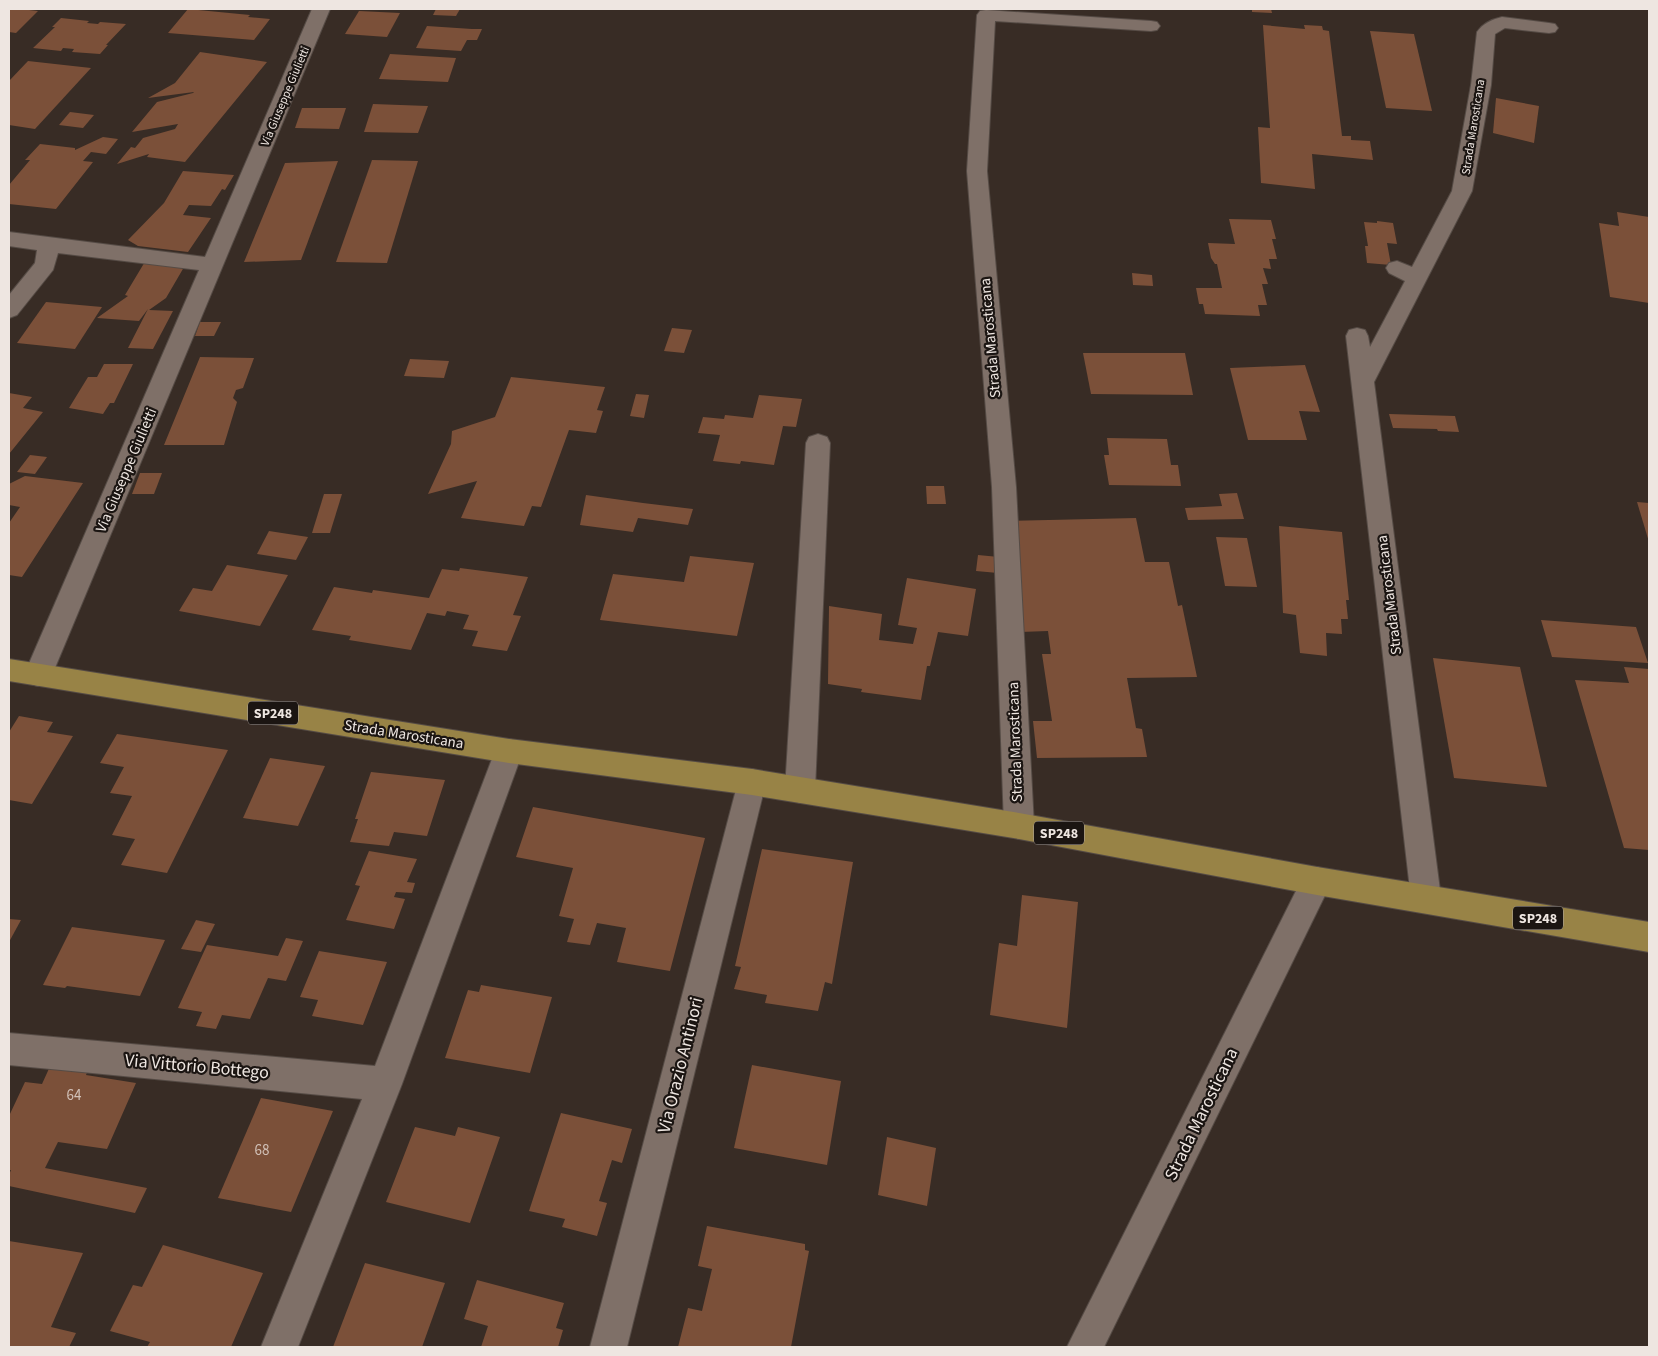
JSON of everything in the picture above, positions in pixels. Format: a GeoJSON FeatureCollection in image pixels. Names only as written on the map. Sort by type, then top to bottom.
{"type":"FeatureCollection","features":[{"type":"Feature","properties":{"kind":"main road","name":"Strada Marosticana"},"geometry":{"type":"LineString","coordinates":[[9,670],[509,751],[752,782],[1019,826],[1317,881],[1649,937]]}},
{"type":"Feature","properties":{"kind":"street","name":"Via Giuseppe Giulietti"},"geometry":{"type":"LineString","coordinates":[[38,675],[321,9]]}},
{"type":"Feature","properties":{"kind":"street","name":"Strada Marosticana"},"geometry":{"type":"LineString","coordinates":[[1019,826],[1004,487],[977,171],[986,15],[1151,26]]}},
{"type":"Feature","properties":{"kind":"street","name":"Strada Marosticana"},"geometry":{"type":"LineString","coordinates":[[1363,382],[1462,191],[1481,85],[1486,32],[1502,22],[1549,28]]}},
{"type":"Feature","properties":{"kind":"street"},"geometry":{"type":"LineString","coordinates":[[9,239],[213,265]]}},
{"type":"Feature","properties":{"kind":"street"},"geometry":{"type":"LineString","coordinates":[[9,310],[45,266],[49,245]]}},
{"type":"Feature","properties":{"kind":"street"},"geometry":{"type":"LineString","coordinates":[[1397,268],[1417,278]]}},
{"type":"Feature","properties":{"kind":"street","name":"Strada Marosticana"},"geometry":{"type":"LineString","coordinates":[[1357,336],[1426,898]]}},
{"type":"Feature","properties":{"kind":"street"},"geometry":{"type":"LineString","coordinates":[[800,790],[818,443]]}},
{"type":"Feature","properties":{"kind":"street"},"geometry":{"type":"LineString","coordinates":[[279,1347],[385,1084],[509,751]]}},
{"type":"Feature","properties":{"kind":"street","name":"Via Orazio Antinori"},"geometry":{"type":"LineString","coordinates":[[608,1347],[752,782]]}},
{"type":"Feature","properties":{"kind":"street","name":"Strada Marosticana"},"geometry":{"type":"LineString","coordinates":[[1085,1347],[1317,881]]}},
{"type":"Feature","properties":{"kind":"street","name":"Via Vittorio Bottego"},"geometry":{"type":"LineString","coordinates":[[9,1049],[385,1084]]}},
{"type":"Feature","properties":{"kind":"building"},"geometry":{"type":"Polygon","coordinates":[[[9,9],[38,11],[16,33],[9,32],[9,9]]]}},
{"type":"Feature","properties":{"kind":"building"},"geometry":{"type":"Polygon","coordinates":[[[188,9],[250,15],[248,17],[270,19],[254,40],[168,33],[188,9]]]}},
{"type":"Feature","properties":{"kind":"building"},"geometry":{"type":"Polygon","coordinates":[[[436,9],[460,9],[456,16],[433,15],[436,9]]]}},
{"type":"Feature","properties":{"kind":"building"},"geometry":{"type":"Polygon","coordinates":[[[1252,9],[1271,9],[1272,13],[1252,12],[1252,9]]]}},
{"type":"Feature","properties":{"kind":"building"},"geometry":{"type":"Polygon","coordinates":[[[359,11],[400,13],[387,37],[345,34],[359,11]]]}},
{"type":"Feature","properties":{"kind":"building"},"geometry":{"type":"Polygon","coordinates":[[[61,18],[89,21],[87,23],[126,24],[100,54],[72,52],[74,49],[63,48],[61,51],[33,48],[55,27],[52,27],[61,18]]]}},
{"type":"Feature","properties":{"kind":"building"},"geometry":{"type":"Polygon","coordinates":[[[1263,25],[1305,29],[1304,25],[1322,26],[1323,30],[1329,31],[1342,136],[1351,136],[1351,140],[1370,141],[1373,160],[1312,154],[1315,189],[1261,183],[1258,127],[1270,128],[1263,25]]]}},
{"type":"Feature","properties":{"kind":"building"},"geometry":{"type":"Polygon","coordinates":[[[427,26],[482,29],[477,40],[467,40],[461,51],[416,48],[427,26]]]}},
{"type":"Feature","properties":{"kind":"building"},"geometry":{"type":"Polygon","coordinates":[[[1370,31],[1414,34],[1432,111],[1386,108],[1370,31]]]}},
{"type":"Feature","properties":{"kind":"building"},"geometry":{"type":"Polygon","coordinates":[[[200,52],[267,62],[185,162],[147,157],[149,154],[117,164],[131,147],[135,148],[143,138],[175,129],[178,124],[132,132],[157,102],[194,92],[148,98],[175,83],[200,52]]]}},
{"type":"Feature","properties":{"kind":"building"},"geometry":{"type":"Polygon","coordinates":[[[390,54],[456,58],[448,82],[379,79],[390,54]]]}},
{"type":"Feature","properties":{"kind":"building"},"geometry":{"type":"Polygon","coordinates":[[[28,61],[91,68],[35,129],[9,125],[9,81],[28,61]]]}},
{"type":"Feature","properties":{"kind":"building"},"geometry":{"type":"Polygon","coordinates":[[[1496,98],[1539,106],[1534,143],[1493,133],[1496,98]]]}},
{"type":"Feature","properties":{"kind":"building"},"geometry":{"type":"Polygon","coordinates":[[[373,104],[428,106],[418,133],[364,132],[373,104]]]}},
{"type":"Feature","properties":{"kind":"building"},"geometry":{"type":"Polygon","coordinates":[[[302,108],[346,108],[339,129],[295,128],[302,108]]]}},
{"type":"Feature","properties":{"kind":"building"},"geometry":{"type":"Polygon","coordinates":[[[70,112],[94,115],[83,128],[59,125],[70,112]]]}},
{"type":"Feature","properties":{"kind":"building"},"geometry":{"type":"Polygon","coordinates":[[[103,137],[118,139],[106,154],[91,152],[83,161],[93,162],[56,209],[9,204],[9,185],[30,160],[25,160],[40,144],[75,148],[75,150],[103,137]]]}},
{"type":"Feature","properties":{"kind":"building"},"geometry":{"type":"Polygon","coordinates":[[[372,160],[418,161],[387,263],[336,262],[372,160]]]}},
{"type":"Feature","properties":{"kind":"building"},"geometry":{"type":"Polygon","coordinates":[[[338,161],[301,260],[244,262],[285,163],[338,161]]]}},
{"type":"Feature","properties":{"kind":"building"},"geometry":{"type":"Polygon","coordinates":[[[183,171],[234,175],[225,190],[222,189],[211,206],[189,205],[183,215],[211,218],[188,252],[138,246],[128,240],[164,203],[183,171]]]}},
{"type":"Feature","properties":{"kind":"building"},"geometry":{"type":"Polygon","coordinates":[[[1617,212],[1649,217],[1649,303],[1610,297],[1599,223],[1619,226],[1617,212]]]}},
{"type":"Feature","properties":{"kind":"building"},"geometry":{"type":"Polygon","coordinates":[[[1229,219],[1271,220],[1276,239],[1272,239],[1277,259],[1269,259],[1271,269],[1263,268],[1268,284],[1262,284],[1267,305],[1258,305],[1260,316],[1205,314],[1203,304],[1199,304],[1196,288],[1222,288],[1217,264],[1211,258],[1208,243],[1235,244],[1229,219]]]}},
{"type":"Feature","properties":{"kind":"building"},"geometry":{"type":"Polygon","coordinates":[[[1377,221],[1393,223],[1397,244],[1387,243],[1391,265],[1367,263],[1365,246],[1368,246],[1364,222],[1377,223],[1377,221]]]}},
{"type":"Feature","properties":{"kind":"building"},"geometry":{"type":"Polygon","coordinates":[[[146,260],[187,262],[166,298],[149,310],[173,311],[153,349],[128,348],[148,309],[139,321],[97,318],[128,296],[125,295],[146,260]]]}},
{"type":"Feature","properties":{"kind":"building"},"geometry":{"type":"Polygon","coordinates":[[[1132,273],[1152,275],[1153,286],[1133,285],[1132,273]]]}},
{"type":"Feature","properties":{"kind":"building"},"geometry":{"type":"Polygon","coordinates":[[[46,302],[102,307],[75,349],[17,343],[46,302]]]}},
{"type":"Feature","properties":{"kind":"building"},"geometry":{"type":"Polygon","coordinates":[[[200,322],[221,322],[214,336],[195,336],[200,322]]]}},
{"type":"Feature","properties":{"kind":"building"},"geometry":{"type":"Polygon","coordinates":[[[672,328],[692,330],[684,353],[664,351],[672,328]]]}},
{"type":"Feature","properties":{"kind":"building"},"geometry":{"type":"Polygon","coordinates":[[[1083,353],[1185,353],[1193,395],[1091,394],[1083,353]]]}},
{"type":"Feature","properties":{"kind":"building"},"geometry":{"type":"Polygon","coordinates":[[[200,357],[254,358],[243,388],[236,390],[233,398],[237,402],[224,445],[164,445],[200,357]]]}},
{"type":"Feature","properties":{"kind":"building"},"geometry":{"type":"Polygon","coordinates":[[[410,359],[449,361],[444,378],[404,376],[410,359]]]}},
{"type":"Feature","properties":{"kind":"building"},"geometry":{"type":"Polygon","coordinates":[[[104,364],[133,364],[114,403],[110,403],[103,414],[69,408],[88,377],[97,377],[104,364]]]}},
{"type":"Feature","properties":{"kind":"building"},"geometry":{"type":"Polygon","coordinates":[[[1305,365],[1320,412],[1299,411],[1307,440],[1248,440],[1230,368],[1305,365]]]}},
{"type":"Feature","properties":{"kind":"building"},"geometry":{"type":"Polygon","coordinates":[[[511,377],[605,387],[597,410],[603,411],[596,433],[569,430],[541,507],[532,506],[524,526],[461,518],[477,481],[428,494],[451,444],[452,431],[495,417],[511,377]]]}},
{"type":"Feature","properties":{"kind":"building"},"geometry":{"type":"Polygon","coordinates":[[[9,393],[32,397],[23,408],[43,412],[9,454],[9,393]]]}},
{"type":"Feature","properties":{"kind":"building"},"geometry":{"type":"Polygon","coordinates":[[[636,394],[649,395],[644,418],[630,416],[636,394]]]}},
{"type":"Feature","properties":{"kind":"building"},"geometry":{"type":"Polygon","coordinates":[[[759,395],[802,399],[796,427],[783,426],[774,465],[741,461],[740,464],[713,461],[720,435],[698,433],[703,417],[724,419],[725,415],[753,418],[759,395]]]}},
{"type":"Feature","properties":{"kind":"building"},"geometry":{"type":"Polygon","coordinates":[[[1389,414],[1455,416],[1459,432],[1438,431],[1437,429],[1393,428],[1389,414]]]}},
{"type":"Feature","properties":{"kind":"building"},"geometry":{"type":"Polygon","coordinates":[[[1107,438],[1167,439],[1171,465],[1178,465],[1181,486],[1109,485],[1104,455],[1109,455],[1107,438]]]}},
{"type":"Feature","properties":{"kind":"building"},"geometry":{"type":"Polygon","coordinates":[[[30,455],[47,457],[35,474],[17,472],[30,455]]]}},
{"type":"Feature","properties":{"kind":"building"},"geometry":{"type":"Polygon","coordinates":[[[140,473],[162,473],[154,494],[132,494],[140,473]]]}},
{"type":"Feature","properties":{"kind":"building"},"geometry":{"type":"Polygon","coordinates":[[[25,476],[83,483],[22,577],[9,575],[9,523],[20,507],[9,505],[9,484],[25,476]]]}},
{"type":"Feature","properties":{"kind":"building"},"geometry":{"type":"Polygon","coordinates":[[[926,486],[944,486],[946,504],[927,504],[926,486]]]}},
{"type":"Feature","properties":{"kind":"building"},"geometry":{"type":"Polygon","coordinates":[[[1237,493],[1244,519],[1188,520],[1185,508],[1222,506],[1219,494],[1237,493]]]}},
{"type":"Feature","properties":{"kind":"building"},"geometry":{"type":"Polygon","coordinates":[[[324,494],[342,494],[330,533],[312,533],[324,494]]]}},
{"type":"Feature","properties":{"kind":"building"},"geometry":{"type":"Polygon","coordinates":[[[586,495],[693,509],[688,525],[638,518],[633,532],[580,525],[586,495]]]}},
{"type":"Feature","properties":{"kind":"building"},"geometry":{"type":"Polygon","coordinates":[[[1637,502],[1649,503],[1649,542],[1637,502]]]}},
{"type":"Feature","properties":{"kind":"building"},"geometry":{"type":"Polygon","coordinates":[[[1136,518],[1145,562],[1169,562],[1178,606],[1182,605],[1197,677],[1127,678],[1136,728],[1142,729],[1147,757],[1037,758],[1033,721],[1052,721],[1042,654],[1051,654],[1048,631],[1020,632],[1008,521],[1136,518]]]}},
{"type":"Feature","properties":{"kind":"building"},"geometry":{"type":"Polygon","coordinates":[[[1279,526],[1342,532],[1349,600],[1346,600],[1348,619],[1341,619],[1342,634],[1326,633],[1327,656],[1300,653],[1296,615],[1283,613],[1279,526]]]}},
{"type":"Feature","properties":{"kind":"building"},"geometry":{"type":"Polygon","coordinates":[[[269,531],[308,537],[296,560],[257,554],[269,531]]]}},
{"type":"Feature","properties":{"kind":"building"},"geometry":{"type":"Polygon","coordinates":[[[1216,537],[1247,538],[1257,587],[1225,586],[1216,537]]]}},
{"type":"Feature","properties":{"kind":"building"},"geometry":{"type":"Polygon","coordinates":[[[978,555],[999,557],[998,573],[976,571],[978,555]]]}},
{"type":"Feature","properties":{"kind":"building"},"geometry":{"type":"Polygon","coordinates":[[[690,556],[754,563],[737,636],[600,620],[613,574],[684,582],[690,556]]]}},
{"type":"Feature","properties":{"kind":"building"},"geometry":{"type":"Polygon","coordinates":[[[227,565],[288,575],[260,626],[179,611],[193,588],[212,591],[227,565]]]}},
{"type":"Feature","properties":{"kind":"building"},"geometry":{"type":"Polygon","coordinates":[[[460,568],[528,577],[513,615],[521,616],[507,651],[472,646],[478,631],[463,629],[469,615],[447,611],[445,616],[427,613],[411,650],[349,640],[351,636],[312,630],[334,587],[372,593],[373,590],[429,598],[442,569],[459,571],[460,568]]]}},
{"type":"Feature","properties":{"kind":"building"},"geometry":{"type":"Polygon","coordinates":[[[907,578],[976,589],[968,636],[938,632],[930,666],[927,666],[921,700],[861,692],[862,689],[828,684],[829,606],[882,614],[879,640],[913,644],[917,628],[898,625],[907,578]]]}},
{"type":"Feature","properties":{"kind":"building"},"geometry":{"type":"Polygon","coordinates":[[[1541,620],[1636,627],[1648,663],[1552,657],[1541,620]]]}},
{"type":"Feature","properties":{"kind":"building"},"geometry":{"type":"Polygon","coordinates":[[[1433,658],[1520,667],[1547,787],[1454,778],[1433,658]]]}},
{"type":"Feature","properties":{"kind":"building"},"geometry":{"type":"Polygon","coordinates":[[[1624,667],[1649,669],[1649,850],[1624,848],[1575,680],[1629,683],[1624,667]]]}},
{"type":"Feature","properties":{"kind":"building"},"geometry":{"type":"Polygon","coordinates":[[[19,716],[53,722],[47,732],[73,736],[32,804],[9,800],[9,732],[19,716]]]}},
{"type":"Feature","properties":{"kind":"building"},"geometry":{"type":"Polygon","coordinates":[[[117,734],[228,750],[167,873],[121,865],[135,839],[112,835],[132,796],[110,793],[124,767],[100,763],[117,734]]]}},
{"type":"Feature","properties":{"kind":"building"},"geometry":{"type":"Polygon","coordinates":[[[270,758],[325,766],[298,826],[243,818],[270,758]]]}},
{"type":"Feature","properties":{"kind":"building"},"geometry":{"type":"Polygon","coordinates":[[[371,772],[445,780],[427,836],[394,832],[389,846],[350,842],[358,819],[355,819],[371,772]]]}},
{"type":"Feature","properties":{"kind":"building"},"geometry":{"type":"Polygon","coordinates":[[[533,807],[705,838],[670,971],[617,962],[626,928],[597,923],[590,945],[567,942],[574,919],[559,916],[573,868],[516,857],[533,807]]]}},
{"type":"Feature","properties":{"kind":"building"},"geometry":{"type":"Polygon","coordinates":[[[762,849],[853,862],[832,984],[825,982],[818,1011],[765,1003],[767,995],[734,989],[741,967],[735,966],[762,849]]]}},
{"type":"Feature","properties":{"kind":"building"},"geometry":{"type":"Polygon","coordinates":[[[369,851],[417,859],[407,882],[415,883],[412,893],[396,892],[394,897],[405,899],[394,929],[346,920],[360,886],[355,885],[369,851]]]}},
{"type":"Feature","properties":{"kind":"building"},"geometry":{"type":"Polygon","coordinates":[[[1022,895],[1078,902],[1067,1028],[990,1015],[999,943],[1017,946],[1022,895]]]}},
{"type":"Feature","properties":{"kind":"building"},"geometry":{"type":"Polygon","coordinates":[[[9,919],[21,920],[9,942],[9,919]]]}},
{"type":"Feature","properties":{"kind":"building"},"geometry":{"type":"Polygon","coordinates":[[[196,920],[215,924],[201,952],[181,949],[196,920]]]}},
{"type":"Feature","properties":{"kind":"building"},"geometry":{"type":"Polygon","coordinates":[[[72,927],[165,940],[140,996],[67,986],[65,988],[43,985],[72,927]]]}},
{"type":"Feature","properties":{"kind":"building"},"geometry":{"type":"Polygon","coordinates":[[[286,938],[303,941],[286,981],[268,978],[250,1019],[222,1015],[216,1029],[196,1026],[202,1012],[178,1008],[207,945],[278,956],[286,938]]]}},
{"type":"Feature","properties":{"kind":"building"},"geometry":{"type":"Polygon","coordinates":[[[319,951],[387,962],[363,1025],[312,1016],[318,1000],[300,997],[319,951]]]}},
{"type":"Feature","properties":{"kind":"building"},"geometry":{"type":"Polygon","coordinates":[[[481,985],[552,997],[530,1073],[445,1058],[468,990],[479,992],[481,985]]]}},
{"type":"Feature","properties":{"kind":"building"},"geometry":{"type":"Polygon","coordinates":[[[52,1062],[89,1067],[86,1075],[136,1083],[107,1149],[58,1142],[45,1168],[147,1188],[135,1213],[9,1186],[11,1170],[9,1170],[9,1116],[25,1082],[42,1084],[52,1062]]]}},
{"type":"Feature","properties":{"kind":"building"},"geometry":{"type":"Polygon","coordinates":[[[752,1065],[841,1081],[827,1165],[734,1148],[752,1065]]]}},
{"type":"Feature","properties":{"kind":"building"},"geometry":{"type":"Polygon","coordinates":[[[261,1098],[333,1111],[291,1212],[218,1198],[261,1098]]]}},
{"type":"Feature","properties":{"kind":"building"},"geometry":{"type":"Polygon","coordinates":[[[561,1113],[632,1129],[622,1163],[612,1160],[599,1201],[607,1203],[597,1236],[562,1227],[565,1219],[529,1211],[561,1113]]]}},
{"type":"Feature","properties":{"kind":"building"},"geometry":{"type":"Polygon","coordinates":[[[415,1127],[455,1136],[458,1127],[500,1137],[470,1223],[386,1202],[415,1127]]]}},
{"type":"Feature","properties":{"kind":"building"},"geometry":{"type":"Polygon","coordinates":[[[887,1137],[936,1148],[927,1206],[878,1195],[887,1137]]]}},
{"type":"Feature","properties":{"kind":"building"},"geometry":{"type":"Polygon","coordinates":[[[707,1226],[805,1244],[805,1250],[809,1251],[791,1347],[678,1347],[688,1308],[702,1311],[712,1269],[698,1266],[707,1226]]]}},
{"type":"Feature","properties":{"kind":"building"},"geometry":{"type":"Polygon","coordinates":[[[9,1241],[83,1253],[51,1327],[76,1333],[69,1347],[9,1347],[9,1241]]]}},
{"type":"Feature","properties":{"kind":"building"},"geometry":{"type":"Polygon","coordinates":[[[163,1245],[263,1273],[231,1347],[147,1347],[150,1342],[110,1331],[133,1285],[142,1287],[163,1245]]]}},
{"type":"Feature","properties":{"kind":"building"},"geometry":{"type":"Polygon","coordinates":[[[365,1263],[445,1283],[422,1347],[333,1347],[365,1263]]]}},
{"type":"Feature","properties":{"kind":"building"},"geometry":{"type":"Polygon","coordinates":[[[477,1280],[564,1303],[556,1328],[563,1330],[558,1347],[481,1347],[488,1326],[464,1319],[477,1280]]]}}]}
